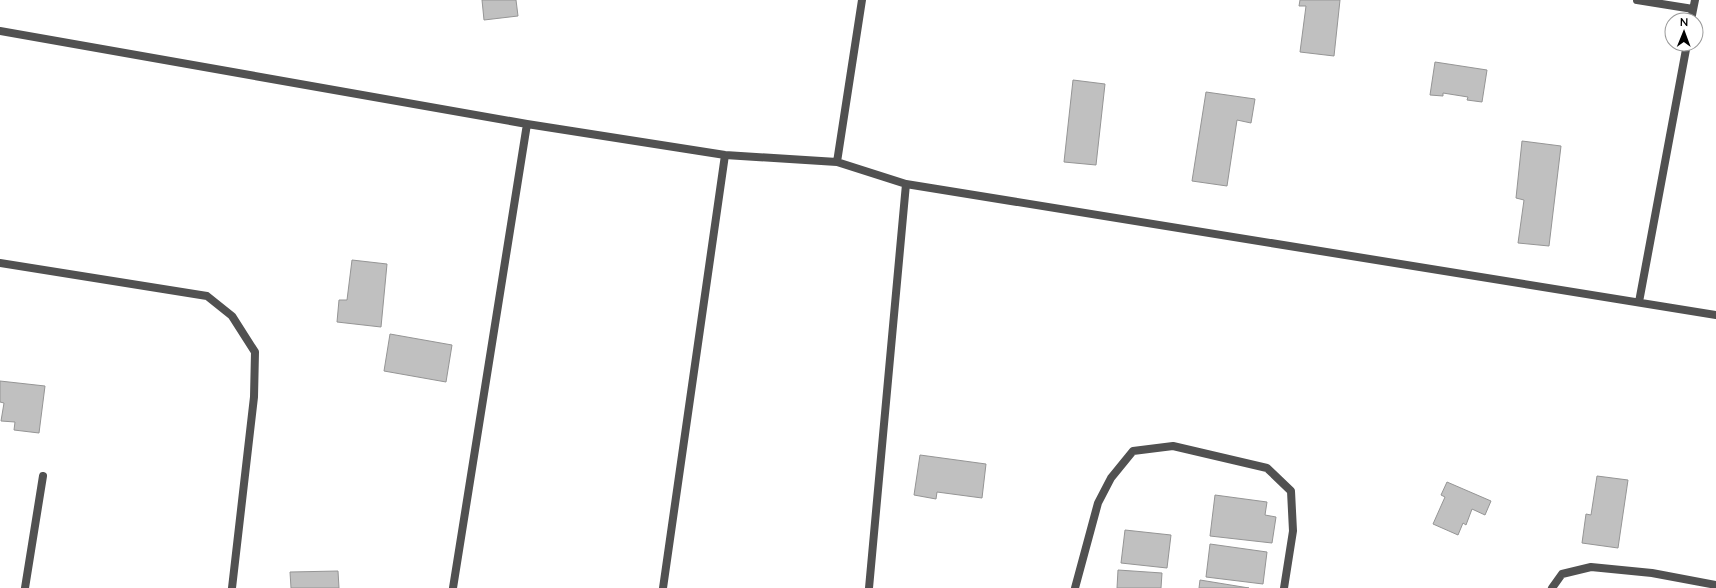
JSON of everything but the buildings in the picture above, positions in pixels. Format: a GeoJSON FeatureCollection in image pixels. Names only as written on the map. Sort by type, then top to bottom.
{"type":"FeatureCollection","features":[{"type":"Feature","properties":{"kind":"street"},"geometry":{"type":"LineString","coordinates":[[837,162],[862,0]]}},
{"type":"Feature","properties":{"kind":"street"},"geometry":{"type":"LineString","coordinates":[[1637,0],[1693,9]]}},
{"type":"Feature","properties":{"kind":"street"},"geometry":{"type":"LineString","coordinates":[[1692,12],[1695,0]]}},
{"type":"Feature","properties":{"kind":"street"},"geometry":{"type":"LineString","coordinates":[[0,31],[527,124],[725,155],[837,162],[906,184],[1716,315]]}},
{"type":"Feature","properties":{"kind":"street"},"geometry":{"type":"LineString","coordinates":[[1639,302],[1686,52]]}},
{"type":"Feature","properties":{"kind":"street"},"geometry":{"type":"LineString","coordinates":[[453,588],[527,124]]}},
{"type":"Feature","properties":{"kind":"street"},"geometry":{"type":"LineString","coordinates":[[663,588],[725,155]]}},
{"type":"Feature","properties":{"kind":"street"},"geometry":{"type":"LineString","coordinates":[[869,588],[906,184]]}},
{"type":"Feature","properties":{"kind":"street"},"geometry":{"type":"LineString","coordinates":[[0,263],[207,296],[232,316],[255,352],[254,397],[232,588]]}},
{"type":"Feature","properties":{"kind":"street"},"geometry":{"type":"LineString","coordinates":[[1075,588],[1098,503],[1111,478],[1133,451],[1173,446],[1267,468],[1291,491],[1293,531],[1284,588]]}},
{"type":"Feature","properties":{"kind":"street"},"geometry":{"type":"LineString","coordinates":[[26,588],[43,476]]}},
{"type":"Feature","properties":{"kind":"street"},"geometry":{"type":"LineString","coordinates":[[1552,588],[1562,574],[1591,567],[1652,573],[1716,585]]}}]}
